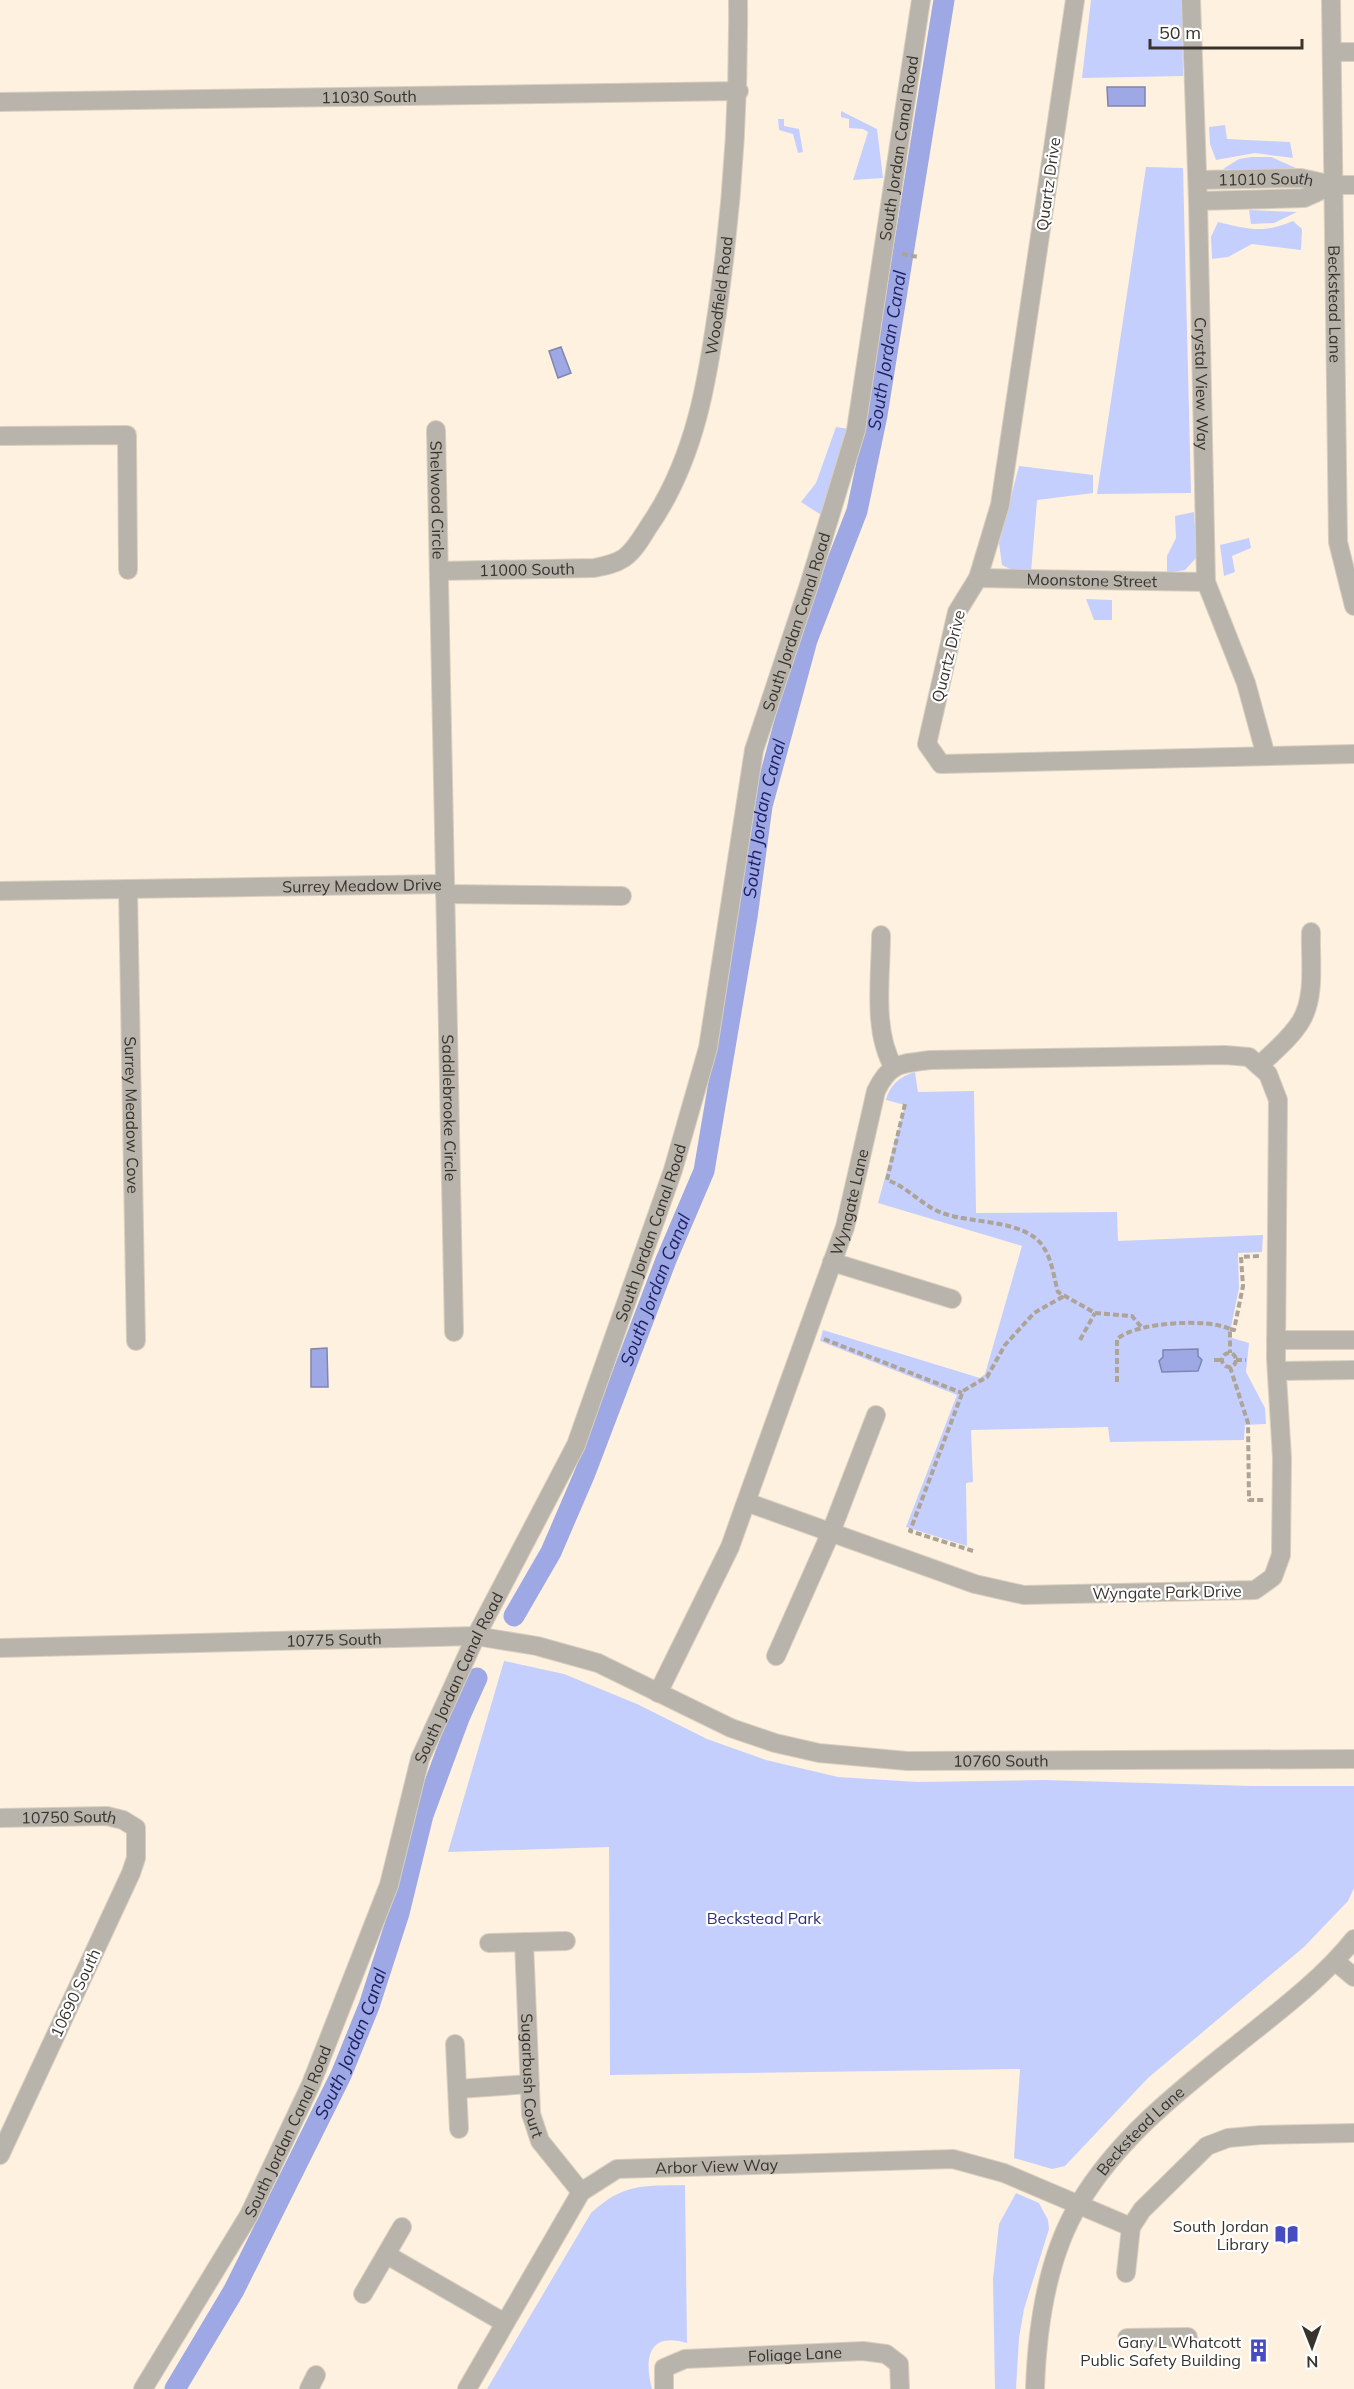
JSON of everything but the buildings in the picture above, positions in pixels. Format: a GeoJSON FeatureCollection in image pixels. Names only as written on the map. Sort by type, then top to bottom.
{"type":"FeatureCollection","features":[{"type":"Feature","properties":{"kind":"street","name":"Woodfield Road"},"geometry":{"type":"LineString","coordinates":[[614,564],[634,547],[660,511],[680,470],[697,424],[708,375],[725,256],[739,91],[738,0]]}},
{"type":"Feature","properties":{"kind":"street","name":"South Jordan Canal Road"},"geometry":{"type":"LineString","coordinates":[[143,2389],[249,2215],[311,2084],[388,1885],[420,1759],[476,1636],[576,1445],[673,1170],[708,1048],[754,750],[809,585],[856,430],[921,0]]}},
{"type":"Feature","properties":{"kind":"street","name":"Quartz Drive"},"geometry":{"type":"LineString","coordinates":[[1075,0],[1000,506],[978,578],[957,612],[927,744],[942,764],[1354,754]]}},
{"type":"Feature","properties":{"kind":"street","name":"Crystal View Way"},"geometry":{"type":"LineString","coordinates":[[1191,0],[1198,180],[1206,582],[1246,683],[1266,756]]}},
{"type":"Feature","properties":{"kind":"street","name":"Beckstead Lane"},"geometry":{"type":"LineString","coordinates":[[1331,0],[1333,185],[1346,483],[1338,542],[1354,606]]}},
{"type":"Feature","properties":{"kind":"street"},"geometry":{"type":"LineString","coordinates":[[1332,52],[1354,52]]}},
{"type":"Feature","properties":{"kind":"street","name":"11030 South"},"geometry":{"type":"LineString","coordinates":[[0,102],[739,91]]}},
{"type":"Feature","properties":{"kind":"street","name":"11010 South"},"geometry":{"type":"LineString","coordinates":[[1198,180],[1301,178],[1333,185],[1354,185]]}},
{"type":"Feature","properties":{"kind":"street","name":"11010 South"},"geometry":{"type":"LineString","coordinates":[[1198,201],[1304,198],[1333,185]]}},
{"type":"Feature","properties":{"kind":"street","name":"Shelwood Circle"},"geometry":{"type":"LineString","coordinates":[[436,430],[439,571]]}},
{"type":"Feature","properties":{"kind":"street"},"geometry":{"type":"LineString","coordinates":[[0,436],[127,435],[128,570]]}},
{"type":"Feature","properties":{"kind":"street","name":"11000 South"},"geometry":{"type":"LineString","coordinates":[[439,571],[594,568],[614,564]]}},
{"type":"Feature","properties":{"kind":"street","name":"Surrey Meadow Drive"},"geometry":{"type":"LineString","coordinates":[[0,891],[445,889],[439,571]]}},
{"type":"Feature","properties":{"kind":"street","name":"Moonstone Street"},"geometry":{"type":"LineString","coordinates":[[978,578],[1206,582]]}},
{"type":"Feature","properties":{"kind":"street","name":"Surrey Meadow Cove"},"geometry":{"type":"LineString","coordinates":[[128,889],[136,1341]]}},
{"type":"Feature","properties":{"kind":"street"},"geometry":{"type":"LineString","coordinates":[[445,889],[622,896]]}},
{"type":"Feature","properties":{"kind":"street","name":"Saddlebrooke Circle"},"geometry":{"type":"LineString","coordinates":[[445,889],[454,1332]]}},
{"type":"Feature","properties":{"kind":"street"},"geometry":{"type":"LineString","coordinates":[[881,935],[881,1027],[885,1049],[894,1068],[930,1060],[1225,1055],[1249,1057],[1264,1070],[1305,1014],[1310,994],[1311,932]]}},
{"type":"Feature","properties":{"kind":"street","name":"Wyngate Lane"},"geometry":{"type":"LineString","coordinates":[[658,1693],[730,1547],[845,1227],[876,1091],[885,1072],[894,1068]]}},
{"type":"Feature","properties":{"kind":"street","name":"Wyngate Park Drive"},"geometry":{"type":"LineString","coordinates":[[746,1502],[975,1584],[1024,1595],[1256,1590],[1273,1577],[1281,1555],[1282,1458],[1276,1341],[1278,1100],[1264,1070]]}},
{"type":"Feature","properties":{"kind":"street"},"geometry":{"type":"LineString","coordinates":[[832,1262],[952,1299]]}},
{"type":"Feature","properties":{"kind":"street"},"geometry":{"type":"LineString","coordinates":[[1276,1341],[1354,1340]]}},
{"type":"Feature","properties":{"kind":"street"},"geometry":{"type":"LineString","coordinates":[[1277,1371],[1354,1371]]}},
{"type":"Feature","properties":{"kind":"street"},"geometry":{"type":"LineString","coordinates":[[776,1656],[831,1532],[876,1415]]}},
{"type":"Feature","properties":{"kind":"street","name":"10775 South"},"geometry":{"type":"LineString","coordinates":[[0,1648],[476,1636],[568,1653],[598,1663],[658,1693]]}},
{"type":"Feature","properties":{"kind":"street","name":"10760 South"},"geometry":{"type":"LineString","coordinates":[[658,1693],[732,1728],[775,1743],[863,1759],[1354,1759]]}},
{"type":"Feature","properties":{"kind":"street","name":"10750 South"},"geometry":{"type":"LineString","coordinates":[[0,1818],[107,1816],[123,1820],[136,1828]]}},
{"type":"Feature","properties":{"kind":"street","name":"10690 South"},"geometry":{"type":"LineString","coordinates":[[0,2155],[131,1873],[136,1858],[136,1828]]}},
{"type":"Feature","properties":{"kind":"street","name":"Beckstead Lane"},"geometry":{"type":"LineString","coordinates":[[1035,2389],[1040,2322],[1047,2290],[1065,2234],[1078,2205],[1119,2151],[1163,2104],[1336,1962],[1354,1939]]}},
{"type":"Feature","properties":{"kind":"street"},"geometry":{"type":"LineString","coordinates":[[489,1943],[566,1941]]}},
{"type":"Feature","properties":{"kind":"street","name":"Sugarbush Court"},"geometry":{"type":"LineString","coordinates":[[524,1942],[531,2114],[540,2141],[581,2192]]}},
{"type":"Feature","properties":{"kind":"street"},"geometry":{"type":"LineString","coordinates":[[1336,1962],[1354,1977]]}},
{"type":"Feature","properties":{"kind":"street"},"geometry":{"type":"LineString","coordinates":[[455,2044],[459,2129]]}},
{"type":"Feature","properties":{"kind":"street"},"geometry":{"type":"LineString","coordinates":[[458,2089],[530,2084]]}},
{"type":"Feature","properties":{"kind":"street"},"geometry":{"type":"LineString","coordinates":[[1126,2273],[1131,2227],[1142,2210],[1207,2146],[1228,2138],[1261,2135],[1354,2133]]}},
{"type":"Feature","properties":{"kind":"street","name":"Arbor View Way"},"geometry":{"type":"LineString","coordinates":[[466,2389],[581,2192],[618,2169],[953,2159],[1004,2173],[1131,2227]]}},
{"type":"Feature","properties":{"kind":"street"},"geometry":{"type":"LineString","coordinates":[[363,2294],[402,2227]]}},
{"type":"Feature","properties":{"kind":"street"},"geometry":{"type":"LineString","coordinates":[[387,2255],[505,2323]]}},
{"type":"Feature","properties":{"kind":"street"},"geometry":{"type":"LineString","coordinates":[[1127,2338],[1188,2337]]}},
{"type":"Feature","properties":{"kind":"street","name":"Foliage Lane"},"geometry":{"type":"LineString","coordinates":[[664,2389],[664,2368],[685,2359],[863,2351],[886,2354],[899,2364],[900,2389]]}},
{"type":"Feature","properties":{"kind":"path"},"geometry":{"type":"LineString","coordinates":[[905,1104],[887,1180],[905,1188],[928,1207],[941,1212],[972,1221],[1024,1230],[1035,1237],[1044,1248],[1058,1292],[1095,1313],[1124,1313],[1132,1316],[1142,1328]]}},
{"type":"Feature","properties":{"kind":"path"},"geometry":{"type":"LineString","coordinates":[[1117,1382],[1117,1339],[1142,1328],[1206,1323],[1234,1330],[1243,1286],[1241,1257],[1262,1256]]}},
{"type":"Feature","properties":{"kind":"path"},"geometry":{"type":"LineString","coordinates":[[973,1551],[910,1531],[962,1393],[987,1377],[1005,1345],[1034,1313],[1064,1296]]}},
{"type":"Feature","properties":{"kind":"path"},"geometry":{"type":"LineString","coordinates":[[1080,1340],[1095,1313]]}},
{"type":"Feature","properties":{"kind":"path"},"geometry":{"type":"LineString","coordinates":[[1230,1329],[1230,1353],[1236,1360],[1246,1360]]}},
{"type":"Feature","properties":{"kind":"path"},"geometry":{"type":"LineString","coordinates":[[824,1339],[962,1393]]}},
{"type":"Feature","properties":{"kind":"path"},"geometry":{"type":"LineString","coordinates":[[1223,1360],[1224,1356],[1230,1353]]}},
{"type":"Feature","properties":{"kind":"path"},"geometry":{"type":"LineString","coordinates":[[1214,1360],[1223,1360],[1230,1367]]}},
{"type":"Feature","properties":{"kind":"path"},"geometry":{"type":"LineString","coordinates":[[1236,1360],[1230,1367],[1230,1374],[1248,1423],[1249,1500],[1265,1500],[1265,1512]]}},
{"type":"Feature","properties":{"kind":"green space"},"geometry":{"type":"Polygon","coordinates":[[[1091,0],[1182,0],[1183,76],[1082,78],[1091,0]]]}},
{"type":"Feature","properties":{"kind":"green space"},"geometry":{"type":"Polygon","coordinates":[[[841,111],[877,129],[883,178],[853,180],[868,132],[863,129],[849,128],[849,119],[841,117],[841,111]]]}},
{"type":"Feature","properties":{"kind":"green space"},"geometry":{"type":"Polygon","coordinates":[[[778,119],[784,119],[784,126],[799,129],[803,152],[798,153],[793,134],[779,130],[778,119]]]}},
{"type":"Feature","properties":{"kind":"green space"},"geometry":{"type":"Polygon","coordinates":[[[1225,125],[1227,139],[1290,142],[1293,158],[1255,153],[1216,160],[1210,144],[1209,127],[1225,125]]]}},
{"type":"Feature","properties":{"kind":"green space"},"geometry":{"type":"Polygon","coordinates":[[[1271,157],[1296,168],[1267,172],[1223,169],[1239,159],[1271,157]]]}},
{"type":"Feature","properties":{"kind":"green space"},"geometry":{"type":"Polygon","coordinates":[[[1146,167],[1183,168],[1191,493],[1097,494],[1146,167]]]}},
{"type":"Feature","properties":{"kind":"green space"},"geometry":{"type":"Polygon","coordinates":[[[1249,210],[1297,212],[1274,223],[1251,224],[1249,210]]]}},
{"type":"Feature","properties":{"kind":"green space"},"geometry":{"type":"Polygon","coordinates":[[[1293,221],[1302,229],[1301,250],[1252,244],[1228,257],[1212,259],[1211,237],[1218,222],[1238,227],[1264,229],[1293,221]]]}},
{"type":"Feature","properties":{"kind":"green space"},"geometry":{"type":"Polygon","coordinates":[[[836,427],[856,430],[829,520],[801,502],[816,483],[836,427]]]}},
{"type":"Feature","properties":{"kind":"green space"},"geometry":{"type":"Polygon","coordinates":[[[1019,466],[1093,475],[1093,493],[1037,500],[1031,572],[1014,571],[1002,565],[999,543],[1019,466]]]}},
{"type":"Feature","properties":{"kind":"green space"},"geometry":{"type":"Polygon","coordinates":[[[1194,512],[1197,557],[1185,570],[1167,573],[1167,556],[1176,538],[1175,516],[1194,512]]]}},
{"type":"Feature","properties":{"kind":"green space"},"geometry":{"type":"Polygon","coordinates":[[[1249,538],[1251,548],[1232,556],[1235,572],[1224,576],[1220,545],[1249,538]]]}},
{"type":"Feature","properties":{"kind":"green space"},"geometry":{"type":"Polygon","coordinates":[[[1086,599],[1112,600],[1112,620],[1094,620],[1086,599]]]}},
{"type":"Feature","properties":{"kind":"green space"},"geometry":{"type":"Polygon","coordinates":[[[915,1072],[918,1092],[974,1091],[976,1213],[1117,1212],[1118,1241],[1263,1235],[1262,1252],[1238,1253],[1239,1288],[1229,1337],[1249,1343],[1246,1372],[1265,1408],[1266,1424],[1245,1425],[1244,1440],[1110,1442],[1108,1427],[971,1430],[973,1482],[966,1483],[967,1546],[906,1527],[957,1395],[820,1341],[823,1330],[980,1378],[985,1374],[1022,1246],[878,1203],[905,1105],[886,1100],[896,1082],[915,1072]]]}},
{"type":"Feature","properties":{"kind":"green space","name":"Beckstead Park"},"geometry":{"type":"Polygon","coordinates":[[[504,1661],[564,1674],[637,1704],[707,1739],[766,1760],[838,1777],[917,1782],[1044,1780],[1253,1786],[1354,1786],[1354,1888],[1348,1901],[1304,1947],[1148,2078],[1065,2166],[1052,2169],[1014,2158],[1020,2069],[610,2075],[609,1847],[448,1852],[504,1661]]]}},
{"type":"Feature","properties":{"kind":"green space"},"geometry":{"type":"Polygon","coordinates":[[[685,2185],[687,2343],[674,2340],[664,2341],[652,2350],[649,2367],[652,2389],[487,2389],[591,2213],[614,2196],[634,2188],[685,2185]]]}},
{"type":"Feature","properties":{"kind":"green space"},"geometry":{"type":"Polygon","coordinates":[[[1016,2193],[1039,2203],[1048,2220],[1049,2229],[1024,2309],[1019,2338],[1016,2389],[995,2389],[993,2279],[999,2224],[1016,2193]]]}},
{"type":"Feature","properties":{"kind":"shaded area"},"geometry":{"type":"Polygon","coordinates":[[[1107,87],[1145,87],[1145,106],[1108,106],[1107,87]]]}},
{"type":"Feature","properties":{"kind":"shaded area"},"geometry":{"type":"Polygon","coordinates":[[[561,347],[571,373],[558,378],[549,351],[561,347]]]}},
{"type":"Feature","properties":{"kind":"shaded area"},"geometry":{"type":"Polygon","coordinates":[[[327,1348],[328,1387],[311,1387],[311,1349],[327,1348]]]}},
{"type":"Feature","properties":{"kind":"shaded area"},"geometry":{"type":"Polygon","coordinates":[[[1198,1349],[1198,1356],[1202,1360],[1198,1371],[1162,1372],[1159,1361],[1163,1357],[1163,1350],[1198,1349]]]}},
{"type":"Feature","properties":{"kind":"waterway","name":"South Jordan Canal"},"geometry":{"type":"LineString","coordinates":[[514,1616],[551,1552],[585,1473],[666,1260],[704,1171],[747,917],[762,806],[807,640],[857,511],[877,415],[944,0]]}},
{"type":"Feature","properties":{"kind":"waterway","name":"South Jordan Canal"},"geometry":{"type":"LineString","coordinates":[[175,2389],[234,2290],[341,2075],[369,2006],[399,1913],[423,1815],[459,1718],[477,1678]]}},
{"type":"Feature","properties":{"kind":"place","name":"South Jordan Library"},"geometry":{"type":"Point","coordinates":[1287,2235]}},
{"type":"Feature","properties":{"kind":"place","name":"Gary L Whatcott Public Safety Building"},"geometry":{"type":"Point","coordinates":[1259,2351]}}]}
